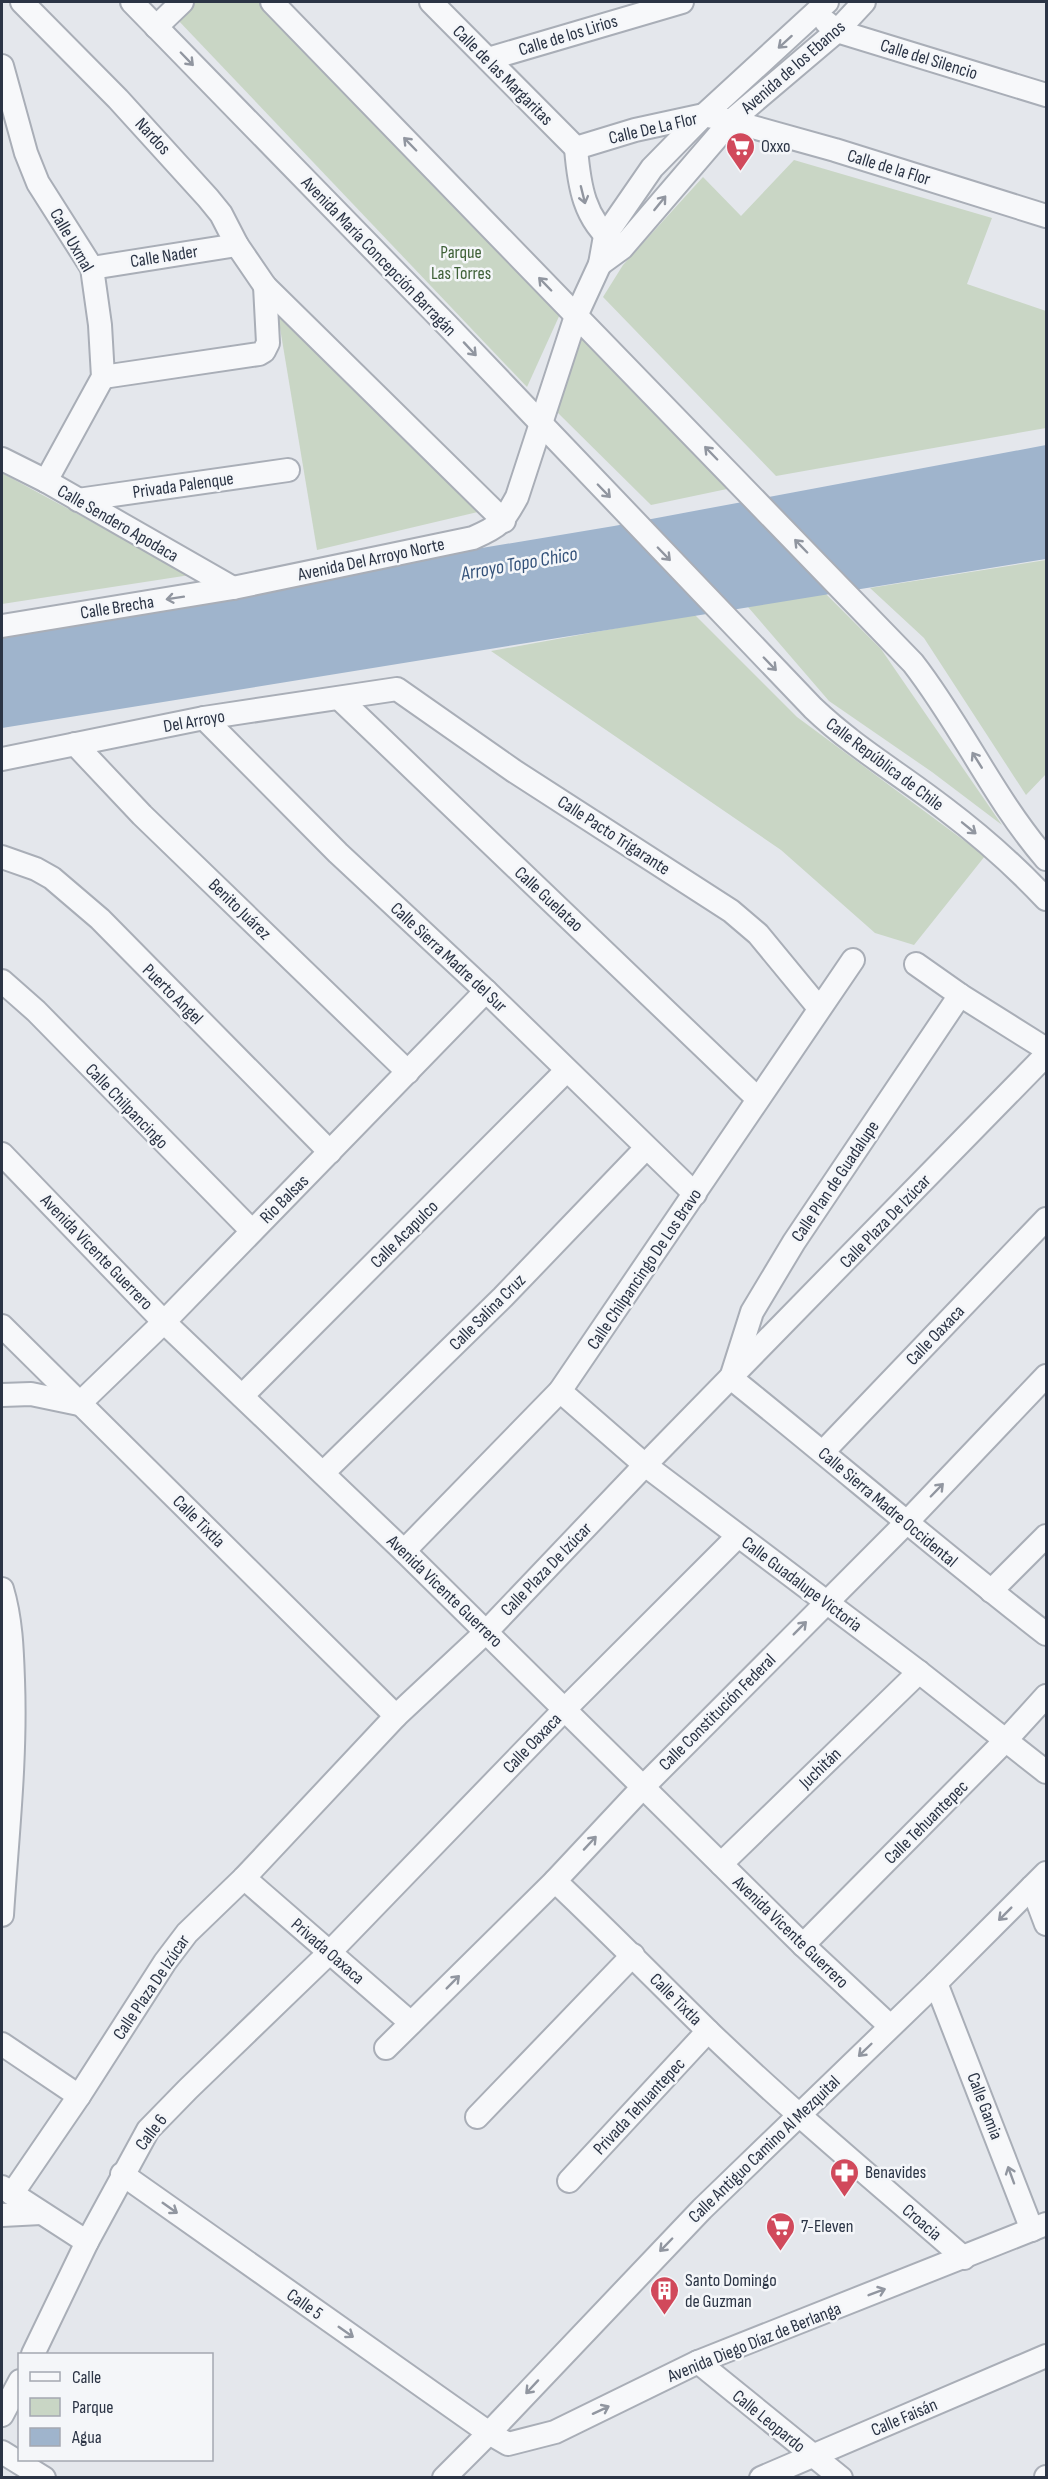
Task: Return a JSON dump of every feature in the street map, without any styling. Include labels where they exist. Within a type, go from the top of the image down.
[{"type":"street","name":"Nardos","points":[[22,2],[39,16],[171,156],[221,214],[237,245],[265,286],[504,521]]},
{"type":"street","name":"Avenida María Concepción Barragán","points":[[132,2],[447,325],[624,512]]},
{"type":"street","points":[[156,27],[182,2]]},
{"type":"street","points":[[272,2],[842,587],[913,663],[1005,805],[1047,859]]},
{"type":"street","name":"Calle de las Margaritas","points":[[431,2],[576,148]]},
{"type":"street","name":"Calle de los Lirios","points":[[488,59],[682,2]]},
{"type":"street","name":"Avenida de los Ebanos","points":[[614,242],[730,121],[837,31],[864,2]]},
{"type":"street","points":[[504,521],[517,497],[576,316],[600,264],[614,242],[652,168],[704,115],[821,8]]},
{"type":"street","name":"Calle del Silencio","points":[[821,8],[837,31],[1047,95]]},
{"type":"street","name":"Calle Uxmal","points":[[2,66],[26,153],[38,183],[92,268],[100,325],[103,378]]},
{"type":"street","name":"Calle De La Flor","points":[[576,148],[635,130],[704,115],[730,121]]},
{"type":"street","name":"Calle de la Flor","points":[[730,121],[835,150],[1047,216]]},
{"type":"street","points":[[576,148],[579,177],[586,208],[614,242]]},
{"type":"street","name":"Calle Nader","points":[[92,268],[237,245]]},
{"type":"street","points":[[46,481],[103,378],[259,354],[268,343],[265,286]]},
{"type":"street","name":"Calle Sendero Apodaca","points":[[2,459],[46,481],[233,588]]},
{"type":"street","name":"Privada Palenque","points":[[78,500],[288,470]]},
{"type":"street","name":"Calle República de Chile","points":[[624,512],[841,735],[943,807],[1006,858],[1047,899]]},
{"type":"street","name":"Avenida Del Arroyo Norte","points":[[233,588],[474,538],[504,521]]},
{"type":"street","name":"Calle Brecha","points":[[2,626],[233,588]]},
{"type":"street","name":"Del Arroyo","points":[[2,759],[204,718],[389,690]]},
{"type":"street","name":"Calle Pacto Trigarante","points":[[389,690],[401,690],[514,771],[731,911],[758,934],[819,1008]]},
{"type":"street","name":"Calle Guelatao","points":[[340,699],[758,1099]]},
{"type":"street","name":"Calle Sierra Madre del Sur","points":[[204,718],[338,853],[486,991],[695,1194]]},
{"type":"street","name":"Benito Juárez","points":[[75,744],[142,815],[408,1072]]},
{"type":"street","name":"Puerto Angel","points":[[2,858],[36,869],[52,878],[100,919],[330,1152]]},
{"type":"street","name":"Calle Chilpancingo De Los Bravo","points":[[404,1551],[560,1391],[853,960]]},
{"type":"street","points":[[916,964],[960,995],[1047,1049]]},
{"type":"street","name":"Calle Chilpancingo","points":[[2,981],[36,1011],[252,1231]]},
{"type":"street","name":"Rio Balsas","points":[[79,1404],[164,1322],[486,991]]},
{"type":"street","name":"Calle Plan de Guadalupe","points":[[731,1378],[752,1312],[794,1242],[960,995]]},
{"type":"street","name":"Calle Plaza De Izúcar","points":[[7,2190],[78,2096],[165,1962],[187,1933],[244,1878],[396,1716],[486,1632],[645,1465],[1047,1056]]},
{"type":"street","name":"Calle Acapulco","points":[[242,1396],[566,1071]]},
{"type":"street","name":"Calle Salina Cruz","points":[[323,1473],[503,1297],[646,1148]]},
{"type":"street","name":"Avenida Vicente Guerrero","points":[[2,1154],[164,1322],[404,1551],[803,1945],[890,2026]]},
{"type":"street","name":"Calle Oaxaca","points":[[823,1452],[1047,1219]]},
{"type":"street","name":"Calle Tixtla","points":[[2,1326],[396,1716]]},
{"type":"street","name":"Calle Constitución Federal","points":[[386,2048],[555,1881],[643,1787],[1047,1377]]},
{"type":"street","name":"Calle Sierra Madre Occidental","points":[[731,1378],[991,1591],[1047,1634]]},
{"type":"street","name":"Calle Guadalupe Victoria","points":[[560,1391],[645,1465],[1047,1772]]},
{"type":"street","points":[[2,1395],[31,1394],[79,1404]]},
{"type":"street","name":"Calle Oaxaca","points":[[330,1953],[565,1709],[738,1536]]},
{"type":"street","points":[[991,1591],[1047,1536]]},
{"type":"street","points":[[2,1589],[8,1609],[15,1729],[2,1915]]},
{"type":"street","name":"Juchitán","points":[[721,1864],[919,1672]]},
{"type":"street","name":"Calle Tehuantepec","points":[[803,1945],[1047,1696]]},
{"type":"street","name":"Privada Oaxaca","points":[[244,1878],[411,2023]]},
{"type":"street","points":[[1039,1880],[1047,1924]]},
{"type":"street","name":"Calle Antiguo Camino Al Mezquital","points":[[489,2433],[638,2273],[1039,1880]]},
{"type":"street","name":"Calle Tixtla","points":[[555,1881],[633,1954],[708,2031],[799,2114]]},
{"type":"street","name":"Calle 6","points":[[34,2353],[87,2242],[148,2130],[330,1953]]},
{"type":"street","points":[[477,2117],[633,1954]]},
{"type":"street","name":"Calle Gamia","points":[[936,1983],[1039,2227]]},
{"type":"street","name":"Privada Tehuantepec","points":[[570,2181],[708,2031]]},
{"type":"street","points":[[2,2044],[78,2096]]},
{"type":"street","name":"Croacia","points":[[799,2114],[964,2258]]},
{"type":"street","name":"Calle 5","points":[[122,2174],[489,2433]]},
{"type":"street","points":[[7,2190],[87,2242]]},
{"type":"street","points":[[2,2215],[41,2212]]},
{"type":"street","name":"Avenida Diego Díaz de Berlanga","points":[[489,2433],[508,2444],[555,2432],[698,2362],[1039,2227]]},
{"type":"street","name":"Calle Faisán","points":[[761,2478],[1047,2356]]},
{"type":"street","name":"Calle Leopardo","points":[[698,2362],[841,2478]]},
{"type":"street","points":[[2,2415],[18,2385]]},
{"type":"street","points":[[456,2474],[489,2433]]},
{"type":"street","points":[[2,2451],[44,2478]]},
{"type":"green space","name":"Parque Las Torres","points":[[193,2],[265,2],[561,312],[527,387],[176,18]]},
{"type":"green space","points":[[794,160],[992,218],[967,284],[1046,311],[1046,428],[776,476],[603,297],[623,265],[703,177],[741,216]]},
{"type":"green space","points":[[277,310],[482,511],[317,550]]},
{"type":"green space","points":[[581,331],[727,489],[651,505],[555,410]]},
{"type":"green space","points":[[2,473],[190,575],[2,604]]},
{"type":"green space","points":[[1046,560],[1046,774],[1026,795],[924,638],[870,588]]},
{"type":"green space","points":[[820,588],[881,649],[1002,825],[932,772],[829,701],[748,607]]},
{"type":"green space","points":[[694,614],[797,717],[985,856],[914,945],[875,933],[781,850],[491,651]]},
{"type":"water","name":"Arroyo Topo Chico","points":[[1046,445],[1046,559],[2,728],[2,628],[614,526]]},
{"type":"place","name":"Oxxo","points":[[740,172]]},
{"type":"place","name":"Benavides","points":[[844,2198]]},
{"type":"place","name":"7-Eleven","points":[[780,2252]]},
{"type":"place","name":"Santo Domingo de Guzman","points":[[664,2316]]}]
